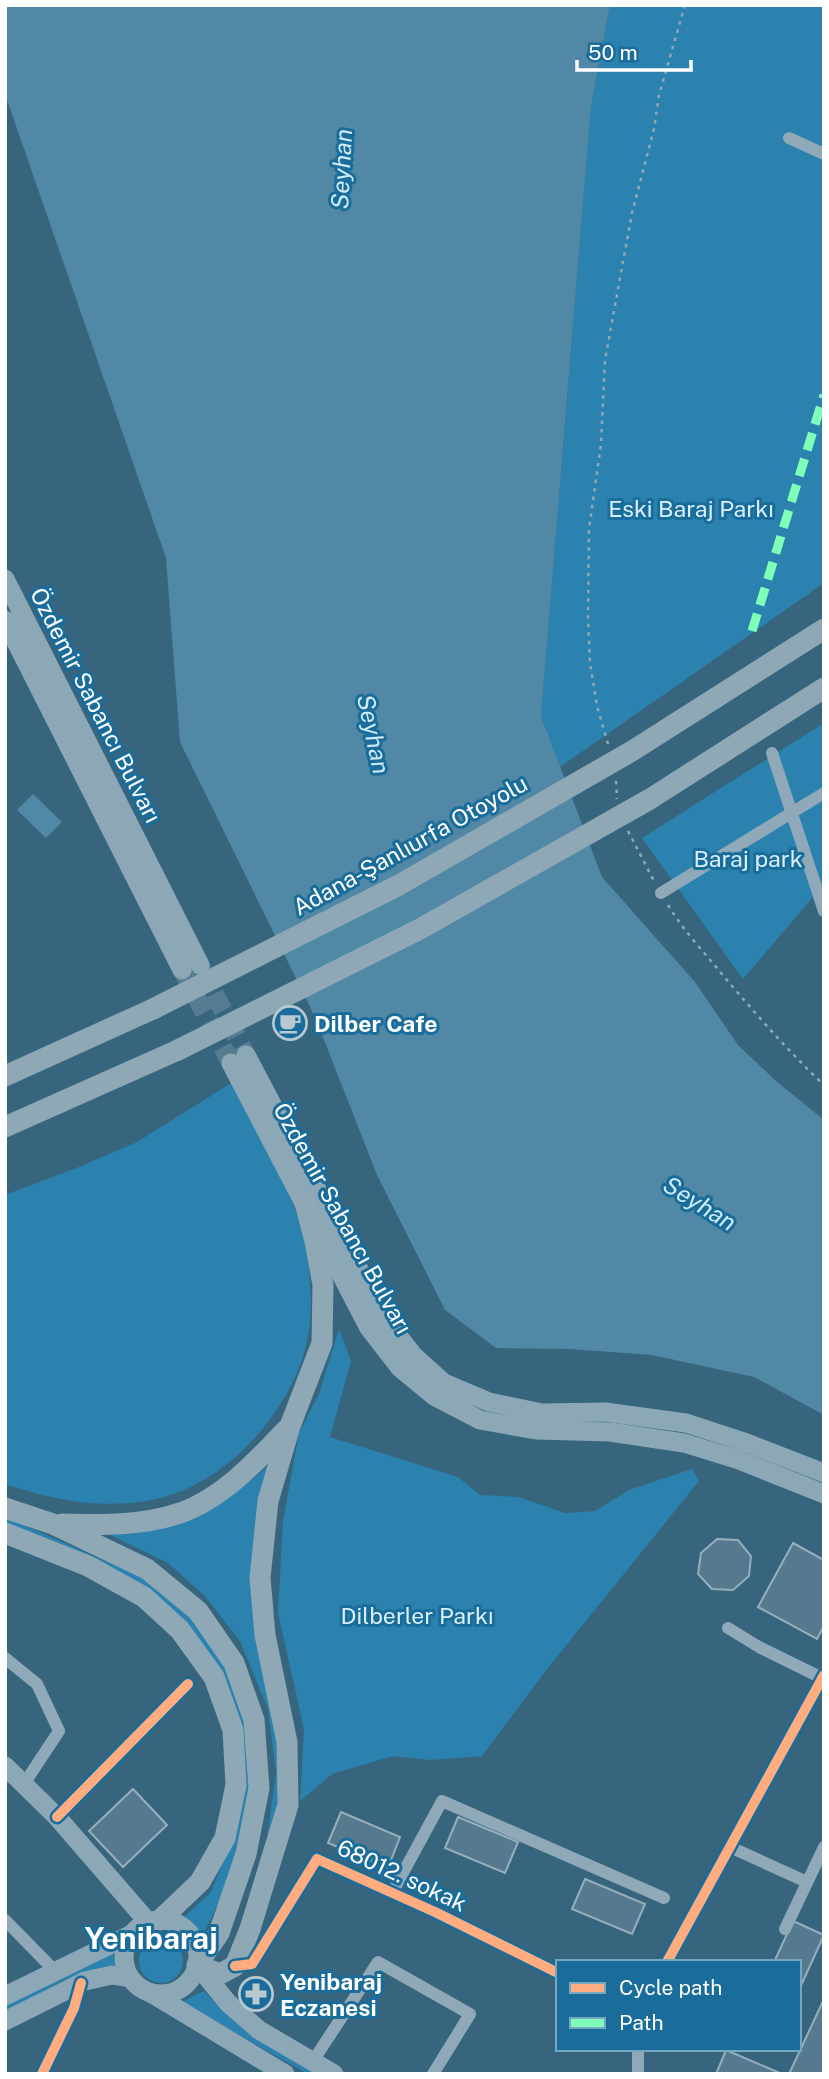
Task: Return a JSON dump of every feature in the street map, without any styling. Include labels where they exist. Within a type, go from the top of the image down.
[{"type":"highway","name":"Adana-Şanlıurfa Otoyolu","points":[[5,1075],[153,1009],[399,885],[632,751],[824,629]]},
{"type":"highway","points":[[5,1127],[178,1050],[420,929],[650,799],[824,688]]},
{"type":"highway","points":[[5,1137],[88,1090]]},
{"type":"highway","points":[[5,1507],[53,1524],[147,1569],[198,1611],[234,1663],[254,1720],[259,1788],[246,1854],[219,1933],[197,1965],[220,1973],[235,1966],[250,1929],[288,1805],[287,1742],[265,1635],[260,1578],[268,1500],[289,1426],[322,1343],[323,1285],[315,1241],[304,1203]]},
{"type":"highway","points":[[53,1524],[139,1522],[181,1513],[209,1499],[250,1468],[289,1426]]},
{"type":"highway","points":[[5,1533],[88,1566],[144,1597],[180,1630],[214,1676],[233,1730],[236,1785],[225,1838],[200,1882],[154,1921]]},
{"type":"main road","name":"Özdemir Sabancı Bulvarı","points":[[5,579],[191,968],[5,620]]},
{"type":"main road","name":"Özdemir Sabancı Bulvarı","points":[[824,1473],[686,1423],[605,1412],[542,1413],[489,1402],[444,1383],[414,1356],[385,1319],[239,1059],[304,1203],[369,1328],[400,1368],[434,1396],[480,1420],[536,1430],[610,1432],[684,1443],[739,1460],[824,1493]]},
{"type":"main road","points":[[5,1766],[57,1817],[154,1921]]},
{"type":"main road","points":[[5,1996],[154,1921],[167,1920],[178,1924],[188,1931],[195,1941],[198,1953],[193,1976],[174,1992],[162,1994],[147,1991]]},
{"type":"main road","points":[[132,1934],[124,1954],[125,1967],[130,1978],[139,1987],[285,2074]]},
{"type":"main road","points":[[197,1965],[228,2003],[259,2030],[334,2074]]},
{"type":"main road","points":[[5,2021],[81,1983],[112,1975],[130,1978]]},
{"type":"street","points":[[789,138],[824,154]]},
{"type":"street","points":[[772,752],[824,911]]},
{"type":"street","points":[[661,893],[824,793]]},
{"type":"street","points":[[668,1960],[823,1676],[759,1647],[728,1628]]},
{"type":"street","points":[[5,1658],[37,1684],[59,1731],[24,1784]]},
{"type":"street","points":[[57,1817],[188,1684]]},
{"type":"street","points":[[392,1893],[442,1801],[664,1898]]},
{"type":"street","points":[[730,1847],[807,1882]]},
{"type":"street","points":[[785,1929],[824,1847]]},
{"type":"street","name":"68012. sokak","points":[[235,1966],[252,1964],[317,1858],[556,1972]]},
{"type":"street","points":[[5,1920],[55,1971]]},
{"type":"street","points":[[313,2061],[378,1962],[470,2014],[433,2074]]},
{"type":"street","points":[[42,2074],[74,2008],[81,1983]]},
{"type":"street","points":[[638,2051],[638,2074]]},
{"type":"path","points":[[610,750],[597,706],[590,663],[588,618],[589,529],[601,444],[605,360],[632,213],[654,129],[659,95],[685,5]]},
{"type":"path","points":[[616,771],[617,801]]},
{"type":"path","points":[[626,826],[661,893],[681,924],[792,1054],[824,1085]]},
{"type":"green space","name":"Eski Baraj Parkı","points":[[610,5],[824,5],[824,583],[560,767],[541,716],[591,106]]},
{"type":"green space","name":"Baraj park","points":[[824,723],[824,884],[743,979],[642,838]]},
{"type":"green space","points":[[233,1082],[292,1201],[304,1236],[310,1286],[310,1325],[301,1363],[289,1390],[254,1439],[232,1460],[183,1491],[156,1499],[98,1504],[61,1499],[5,1484],[5,1195],[137,1142]]},
{"type":"green space","name":"Dilberler Parkı","points":[[339,1329],[351,1361],[330,1437],[458,1477],[480,1495],[518,1497],[565,1513],[595,1511],[629,1490],[692,1469],[699,1481],[547,1669],[482,1756],[430,1760],[393,1756],[332,1774],[300,1801],[304,1730],[278,1613],[283,1521],[299,1433],[319,1394]]},
{"type":"green space","points":[[276,1459],[260,1517],[283,1780],[273,1837],[267,1838],[276,1773],[268,1709],[240,1641],[204,1595],[168,1563],[106,1533],[221,1502]]},
{"type":"green space","points":[[5,1518],[120,1567],[160,1589],[193,1620],[213,1645],[228,1672],[246,1731],[250,1762],[249,1795],[243,1836],[202,1937],[181,1920],[211,1892],[236,1829],[243,1767],[191,1630],[5,1525]]},
{"type":"green space","points":[[161,1939],[170,1940],[177,1945],[182,1952],[182,1970],[177,1977],[170,1982],[161,1983],[152,1982],[145,1977],[140,1970],[139,1961],[140,1952],[145,1945],[152,1940]]},
{"type":"green space","points":[[113,1951],[115,1967],[101,1968],[73,1977],[5,2012],[5,2006]]},
{"type":"green space","points":[[204,1991],[223,2011],[315,2074],[308,2074],[181,2002]]},
{"type":"water","name":"Seyhan","points":[[5,5],[610,5],[591,106],[541,716],[602,877],[695,982],[738,1045],[776,1081],[824,1120],[824,1415],[754,1377],[652,1355],[570,1349],[496,1348],[445,1310],[377,1175],[315,1017],[180,742],[166,558],[5,94]]},
{"type":"water","points":[[33,794],[62,822],[46,838],[17,810]]},
{"type":"building","points":[[717,1539],[738,1540],[751,1556],[749,1576],[733,1590],[712,1589],[698,1574],[701,1553]]},
{"type":"building","points":[[793,1543],[824,1560],[824,1626],[817,1639],[758,1607]]},
{"type":"building","points":[[133,1789],[167,1825],[123,1867],[89,1831]]},
{"type":"building","points":[[341,1812],[400,1837],[388,1868],[328,1843]]},
{"type":"building","points":[[458,1817],[518,1842],[505,1873],[445,1848]]},
{"type":"building","points":[[585,1879],[645,1904],[632,1934],[572,1909]]},
{"type":"building","points":[[793,1921],[824,1935],[801,1986],[801,1960],[775,1960]]},
{"type":"building","points":[[824,1999],[824,2074],[789,2074]]},
{"type":"building","points":[[726,2051],[728,2051],[782,2074],[716,2074]]},
{"type":"tunnel","points":[[201,968],[246,1055]]},
{"type":"tunnel","points":[[182,970],[231,1063]]},
{"type":"marked path","points":[[752,631],[824,395]]},
{"type":"cycle path","points":[[668,1960],[824,1675]]},
{"type":"cycle path","points":[[57,1817],[188,1684]]},
{"type":"cycle path","points":[[235,1966],[252,1964],[317,1859],[435,1912],[556,1972]]},
{"type":"cycle path","points":[[42,2074],[74,2008],[81,1983]]},
{"type":"place","name":"Dilber Cafe","points":[[290,1023]]},
{"type":"place","name":"Yenibaraj Eczanesi","points":[[256,1994]]},
{"type":"district","name":"Yenibaraj","points":[[151,1938]]}]
